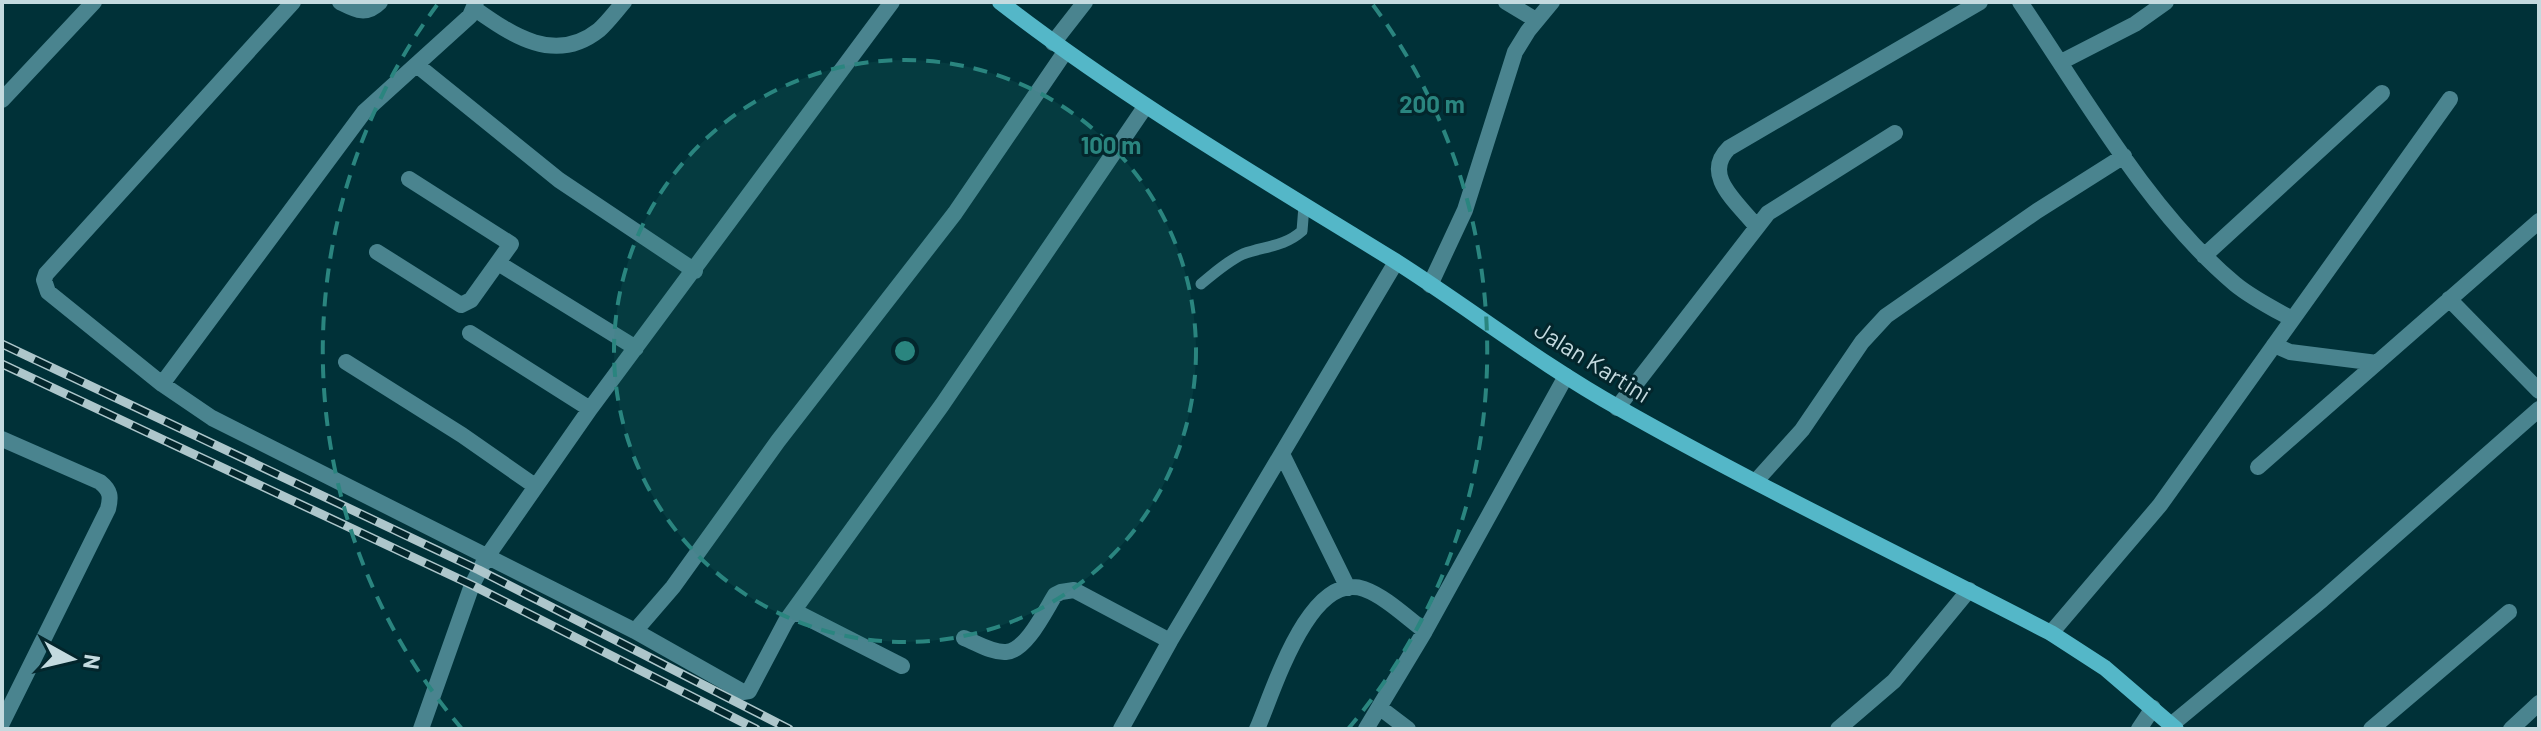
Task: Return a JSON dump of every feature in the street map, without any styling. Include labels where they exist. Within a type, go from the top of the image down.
[{"type":"street","points":[[2,100],[94,2]]},
{"type":"street","points":[[293,2],[46,274],[44,280],[48,292],[162,384],[212,418],[635,631],[743,692],[749,691],[755,683],[776,637],[942,405],[1145,107]]},
{"type":"street","points":[[340,2],[361,12],[370,11],[380,2]]},
{"type":"street","points":[[162,384],[364,112],[418,66],[475,5],[529,42],[547,46],[565,45],[598,30],[624,2]]},
{"type":"street","points":[[421,729],[472,585],[486,558],[590,409],[892,2]]},
{"type":"street","name":"Jalan Kartini","points":[[1000,2],[1059,48],[1145,107],[1396,262],[1617,408],[2051,633],[2105,668],[2174,727]]},
{"type":"street","points":[[635,631],[673,587],[778,441],[955,213],[1085,2]]},
{"type":"street","points":[[1506,2],[1536,20]]},
{"type":"street","points":[[1430,285],[1465,210],[1515,52],[1552,2]]},
{"type":"street","points":[[1756,226],[1719,179],[1717,167],[1721,156],[1729,148],[1980,2]]},
{"type":"street","points":[[2020,2],[2124,156],[2168,215],[2204,256],[2248,293],[2292,319]]},
{"type":"street","points":[[2061,62],[2135,24],[2166,2]]},
{"type":"street","points":[[418,66],[559,180],[695,271]]},
{"type":"street","points":[[2204,256],[2382,93]]},
{"type":"street","points":[[2051,633],[2160,505],[2450,99]]},
{"type":"street","points":[[1617,408],[1756,226],[1784,202],[1895,133]]},
{"type":"street","points":[[1756,481],[1802,430],[1862,342],[1886,316],[2025,219],[2124,156]]},
{"type":"street","points":[[377,252],[461,305],[471,300],[511,244],[409,179]]},
{"type":"street","points":[[2258,467],[2539,221]]},
{"type":"street","points":[[1121,729],[1170,641],[1396,262]]},
{"type":"street","points":[[498,263],[636,348]]},
{"type":"street","points":[[2449,299],[2539,391]]},
{"type":"street","points":[[470,333],[590,409]]},
{"type":"street","points":[[2274,345],[2290,352],[2377,363]]},
{"type":"street","points":[[346,362],[462,435],[535,486]]},
{"type":"street","points":[[1366,729],[1425,631],[1566,376]]},
{"type":"street","points":[[2174,727],[2539,409]]},
{"type":"street","points":[[2,439],[100,482],[108,488],[111,498],[2,723]]},
{"type":"street","points":[[1282,454],[1348,588]]},
{"type":"street","points":[[1257,729],[1293,646],[1313,611],[1329,593],[1348,588],[1364,589],[1425,631]]},
{"type":"street","points":[[964,638],[993,650],[1015,650],[1024,643],[1055,595],[1074,590],[1170,641]]},
{"type":"street","points":[[1838,729],[1894,681],[1969,590]]},
{"type":"street","points":[[794,611],[902,666]]},
{"type":"street","points":[[2371,729],[2509,612]]},
{"type":"street","points":[[2511,729],[2539,703]]},
{"type":"street","points":[[1379,707],[1408,729]]},
{"type":"street","points":[[2139,729],[2153,708]]},
{"type":"lane","points":[[1201,284],[1241,255],[1292,241],[1302,231],[1304,206]]},
{"type":"railway","points":[[2,344],[479,570],[789,729]]},
{"type":"railway","points":[[2,364],[472,585],[756,729]]}]
